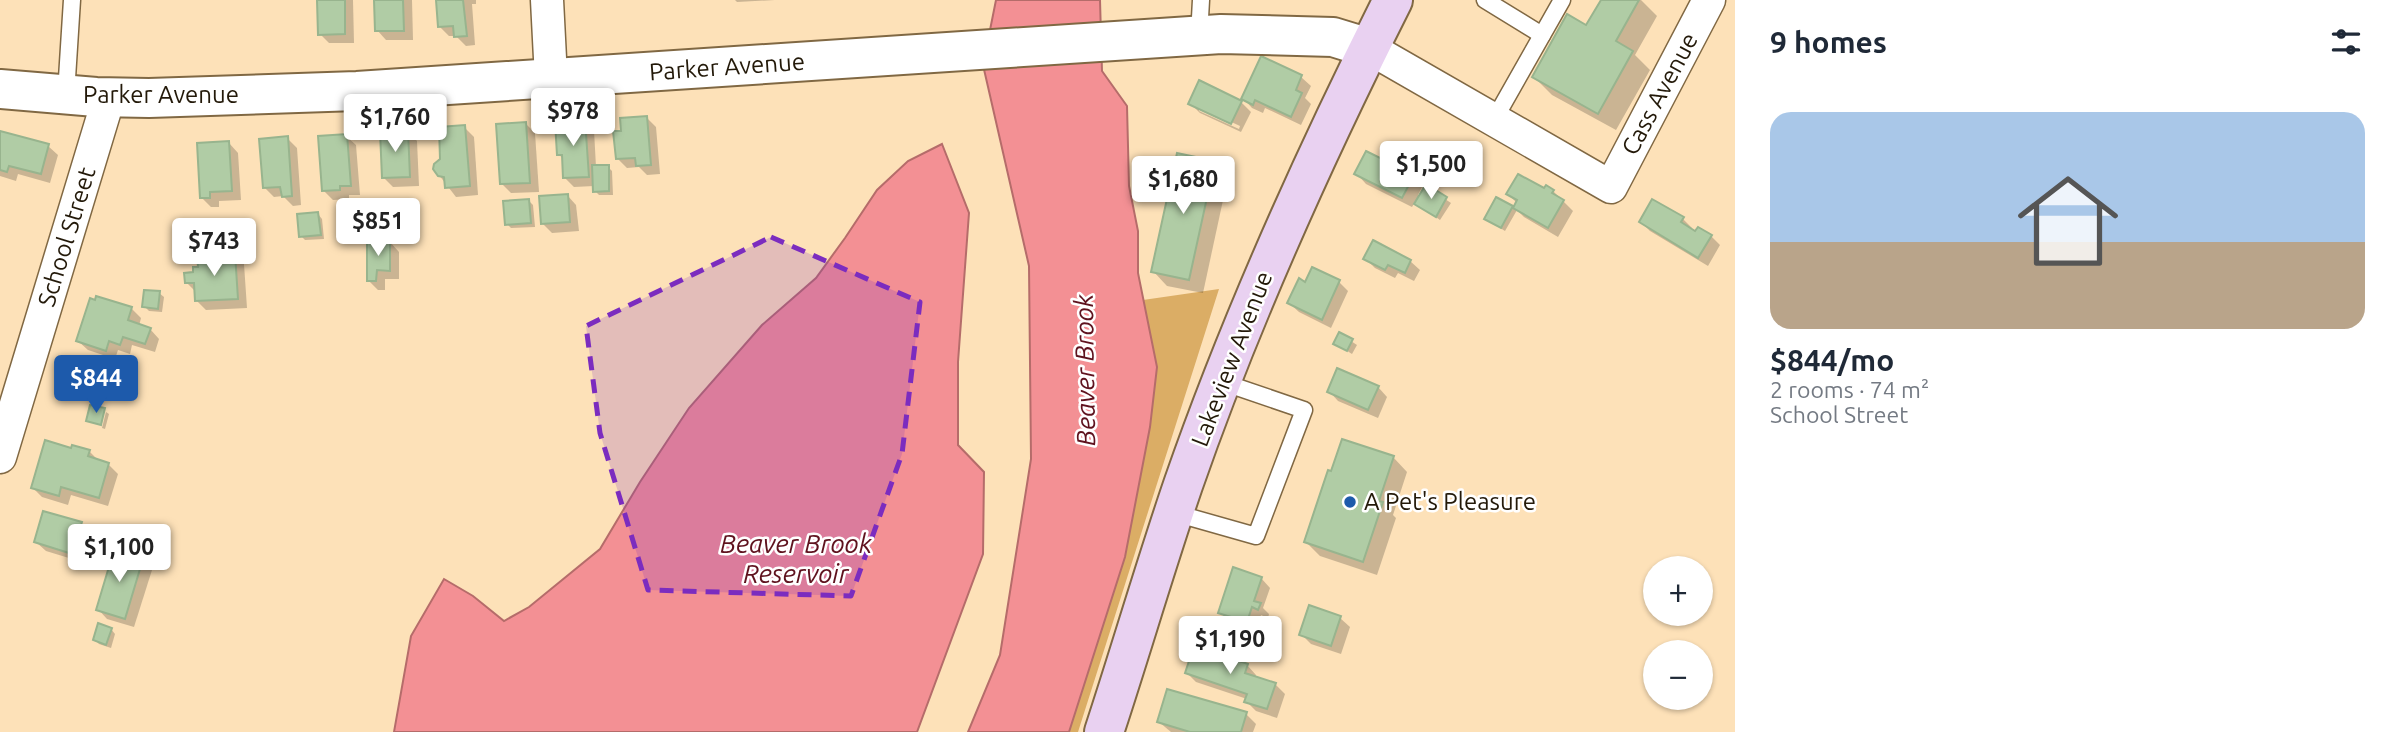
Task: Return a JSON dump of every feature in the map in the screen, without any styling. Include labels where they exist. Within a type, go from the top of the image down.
[{"type":"main road","name":"Lakeview Avenue","points":[[1104,732],[1175,513],[1222,382],[1285,225],[1393,0]]},
{"type":"street","points":[[547,0],[551,78]]},
{"type":"street","name":"Cass Avenue","points":[[1494,120],[1611,187],[1709,0]]},
{"type":"street","name":"Parker Avenue","points":[[0,89],[109,97],[231,96],[551,78],[1113,41],[1200,18],[1333,37],[1369,48]]},
{"type":"street","points":[[1369,48],[1494,120]]},
{"type":"street","name":"School Street","points":[[0,457],[109,97]]},
{"type":"lane","points":[[66,94],[72,0]]},
{"type":"lane","points":[[1485,0],[1542,35]]},
{"type":"lane","points":[[1494,120],[1562,0]]},
{"type":"lane","points":[[1175,513],[1256,536],[1304,410],[1222,382]]},
{"type":"highlighted area","points":[[771,237],[920,302],[902,454],[851,596],[648,590],[600,433],[586,326]]},
{"type":"shaded area","points":[[1219,289],[1078,732],[1069,732],[1125,557],[1150,427],[1157,367],[1143,300]]},
{"type":"water","name":"Beaver Brook","points":[[996,0],[1100,0],[1102,71],[1127,106],[1129,186],[1138,231],[1138,273],[1157,367],[1150,427],[1125,557],[1069,732],[968,732],[1000,655],[1031,459],[1029,266],[983,65]]},
{"type":"water","name":"Beaver Brook Reservoir","points":[[942,144],[969,213],[958,362],[958,445],[984,472],[983,554],[917,732],[394,732],[411,636],[444,579],[473,596],[504,621],[529,607],[600,549],[689,408],[762,325],[816,278],[877,190],[908,161]]},
{"type":"building","points":[[317,0],[345,0],[345,34],[318,35]]},
{"type":"building","points":[[374,0],[403,0],[404,31],[375,31]]},
{"type":"building","points":[[436,0],[463,0],[467,36],[454,37],[453,26],[438,27]]},
{"type":"building","points":[[1601,0],[1639,0],[1616,41],[1633,51],[1598,114],[1532,77],[1567,14],[1586,25]]},
{"type":"building","points":[[1261,56],[1302,75],[1296,90],[1302,93],[1291,117],[1255,100],[1253,105],[1241,99]]},
{"type":"building","points":[[1199,80],[1242,101],[1231,124],[1188,104]]},
{"type":"building","points":[[647,116],[651,165],[636,166],[635,158],[616,159],[613,131],[621,131],[620,118]]},
{"type":"building","points":[[585,119],[589,177],[563,178],[562,155],[557,155],[555,121]]},
{"type":"building","points":[[526,122],[530,183],[500,184],[496,124]]},
{"type":"building","points":[[465,125],[470,186],[445,188],[444,177],[438,176],[433,169],[440,159],[439,127]]},
{"type":"building","points":[[408,130],[410,177],[382,178],[380,131]]},
{"type":"building","points":[[0,131],[49,144],[41,174],[9,166],[7,172],[0,170]]},
{"type":"building","points":[[347,134],[351,186],[322,191],[318,136]]},
{"type":"building","points":[[288,136],[292,196],[282,197],[280,187],[263,188],[259,139]]},
{"type":"building","points":[[229,141],[232,191],[210,192],[210,198],[200,198],[197,143]]},
{"type":"building","points":[[1366,151],[1384,160],[1387,153],[1418,168],[1402,198],[1354,174]]},
{"type":"building","points":[[1177,153],[1215,161],[1189,280],[1151,272]]},
{"type":"building","points":[[592,165],[609,165],[609,191],[593,192]]},
{"type":"building","points":[[1518,174],[1544,188],[1546,185],[1554,190],[1552,193],[1564,200],[1548,228],[1513,208],[1517,200],[1506,194]]},
{"type":"building","points":[[1426,184],[1447,197],[1436,217],[1414,204]]},
{"type":"building","points":[[568,194],[570,222],[541,224],[539,196]]},
{"type":"building","points":[[1496,197],[1513,206],[1501,228],[1484,219]]},
{"type":"building","points":[[529,199],[531,223],[505,225],[503,201]]},
{"type":"building","points":[[1652,199],[1684,217],[1681,222],[1695,231],[1698,227],[1712,235],[1698,258],[1639,222]]},
{"type":"building","points":[[318,212],[321,235],[299,237],[297,214]]},
{"type":"building","points":[[343,212],[358,215],[355,234],[340,231]]},
{"type":"building","points":[[1373,240],[1411,260],[1405,273],[1388,265],[1385,270],[1363,259]]},
{"type":"building","points":[[367,241],[390,241],[390,271],[377,270],[376,281],[367,281]]},
{"type":"building","points":[[235,253],[238,299],[195,301],[194,283],[185,283],[184,273],[193,272],[193,267],[198,267],[197,255]]},
{"type":"building","points":[[1312,267],[1340,280],[1322,320],[1287,303],[1299,278],[1305,282]]},
{"type":"building","points":[[144,290],[160,291],[158,309],[142,307]]},
{"type":"building","points":[[96,296],[132,307],[128,320],[151,328],[145,344],[123,337],[120,345],[109,341],[106,351],[76,341],[90,298],[95,300]]},
{"type":"building","points":[[1339,332],[1353,339],[1347,351],[1333,344]]},
{"type":"building","points":[[1337,368],[1379,386],[1368,410],[1327,392]]},
{"type":"building","points":[[90,405],[105,408],[101,425],[86,421]]},
{"type":"building","points":[[1342,439],[1394,456],[1379,501],[1383,502],[1363,562],[1304,542],[1328,470],[1331,471]]},
{"type":"building","points":[[45,440],[71,448],[72,445],[90,450],[88,456],[109,463],[99,498],[61,487],[59,496],[31,488]]},
{"type":"building","points":[[43,511],[82,522],[72,554],[34,542]]},
{"type":"building","points":[[114,550],[143,559],[125,619],[96,610]]},
{"type":"building","points":[[1233,567],[1262,577],[1254,601],[1261,603],[1258,610],[1252,607],[1247,622],[1218,613]]},
{"type":"building","points":[[1309,605],[1341,616],[1331,646],[1299,635]]},
{"type":"building","points":[[98,623],[112,628],[106,645],[93,640]]},
{"type":"building","points":[[1194,646],[1248,664],[1245,673],[1276,683],[1267,709],[1244,702],[1247,694],[1185,673]]},
{"type":"building","points":[[1167,689],[1247,712],[1241,732],[1190,732],[1157,722]]},
{"type":"place","name":"A Pet's Pleasure","points":[[1350,502]]}]
